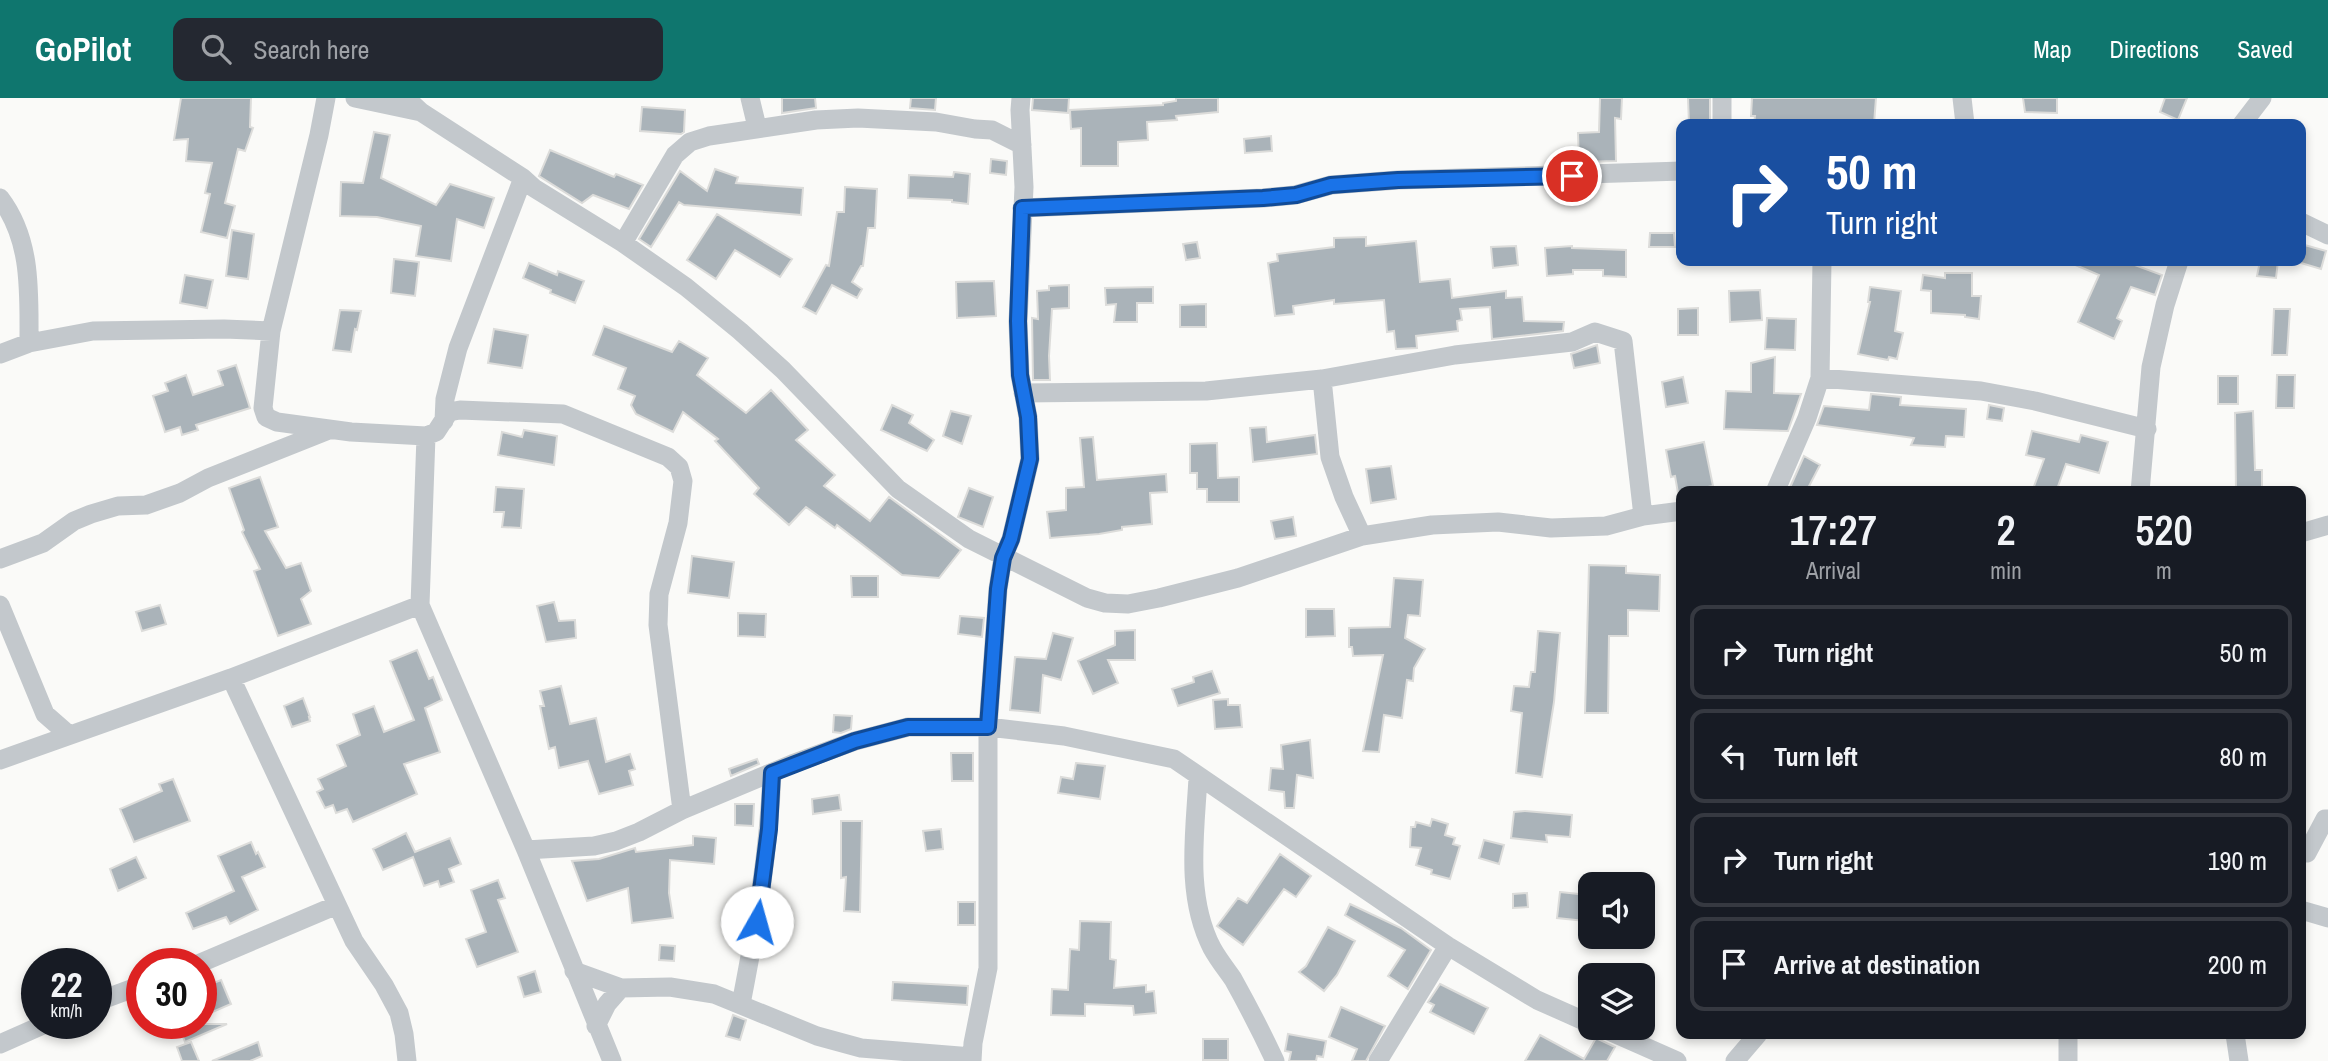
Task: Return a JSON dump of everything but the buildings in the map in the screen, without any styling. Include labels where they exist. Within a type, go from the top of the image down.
[{"type":"street","points":[[326,98],[271,331],[263,408],[266,417],[277,422],[330,429],[426,436],[436,432],[449,412],[460,410],[563,414],[668,457],[679,467],[682,481],[678,523],[659,594],[658,625],[682,810]]},
{"type":"street","points":[[355,98],[421,112]]},
{"type":"street","points":[[406,98],[421,112],[523,178],[534,188],[624,243],[686,287],[783,370],[898,489],[969,539],[1087,598],[1105,603],[1128,604],[1238,578],[1362,536],[1432,525],[1498,522],[1551,528],[1606,526],[1643,516],[1676,512]]},
{"type":"street","points":[[750,98],[757,127]]},
{"type":"street","points":[[1722,98],[1722,119]]},
{"type":"street","points":[[1962,98],[1964,119]]},
{"type":"street","points":[[2246,119],[2262,98]]},
{"type":"street","points":[[992,130],[1020,104]]},
{"type":"street","points":[[574,971],[621,988],[670,987],[714,994],[817,1036],[861,1048],[972,1059],[988,968],[988,727],[998,589],[1003,558],[1011,539],[1030,459],[1028,417],[1020,375],[1018,321],[1024,187],[1020,104]]},
{"type":"street","points":[[624,243],[675,155],[690,142],[709,136],[757,127],[858,118],[936,122],[975,130],[992,130],[1022,145]]},
{"type":"street","points":[[1022,208],[1263,198],[1296,195],[1331,185],[1398,180],[1676,171]]},
{"type":"street","points":[[443,421],[445,399],[458,348],[523,178]]},
{"type":"street","points":[[0,198],[19,228],[24,245],[27,262],[29,343]]},
{"type":"street","points":[[2306,224],[2328,235]]},
{"type":"street","points":[[1778,486],[1807,418],[1820,378],[1822,266]]},
{"type":"street","points":[[2141,486],[2151,367],[2165,304],[2177,266]]},
{"type":"street","points":[[0,354],[29,343],[93,331],[271,331]]},
{"type":"street","points":[[1023,393],[1206,391],[1322,379],[1455,355],[1572,342],[1595,332],[1623,341],[1643,516]]},
{"type":"street","points":[[1820,378],[1981,391],[2035,401],[2147,429]]},
{"type":"street","points":[[1322,379],[1330,457],[1362,536]]},
{"type":"street","points":[[0,559],[43,543],[74,521],[91,514],[118,506],[146,505],[180,493],[208,478],[330,429]]},
{"type":"street","points":[[426,436],[420,605],[526,850],[612,1061]]},
{"type":"street","points":[[2306,532],[2328,525]]},
{"type":"street","points":[[0,605],[44,713],[69,735]]},
{"type":"street","points":[[0,760],[231,678],[420,605]]},
{"type":"street","points":[[231,678],[354,941],[384,985],[399,1013],[407,1061]]},
{"type":"street","points":[[37,747],[44,713]]},
{"type":"street","points":[[526,850],[594,846],[616,841],[772,773],[855,741],[908,727],[988,727],[1064,736],[1174,759],[1198,778],[1341,871],[1448,946],[1537,999],[1578,1018]]},
{"type":"street","points":[[741,1004],[757,922],[769,829],[772,773]]},
{"type":"street","points":[[1198,778],[1194,851],[1195,891],[1201,921],[1212,948],[1256,1019],[1275,1061]]},
{"type":"street","points":[[2306,853],[2325,818],[2328,818]]},
{"type":"street","points":[[217,956],[337,905]]},
{"type":"street","points":[[2306,912],[2328,918]]},
{"type":"street","points":[[1378,1061],[1448,946]]},
{"type":"street","points":[[596,1026],[607,1004],[621,988]]},
{"type":"street","points":[[0,1044],[21,1035]]},
{"type":"street","points":[[1735,1061],[1754,1039]]},
{"type":"street","points":[[2068,1039],[2068,1061]]},
{"type":"street","points":[[2236,1039],[2239,1061]]},
{"type":"street","points":[[1629,1040],[1677,1061]]},
{"type":"route","points":[[757,922],[769,829],[772,773],[855,741],[908,727],[988,727],[998,589],[1003,558],[1011,539],[1030,459],[1028,417],[1020,375],[1018,321],[1022,208],[1263,198],[1296,195],[1331,185],[1398,180],[1572,176]]}]
